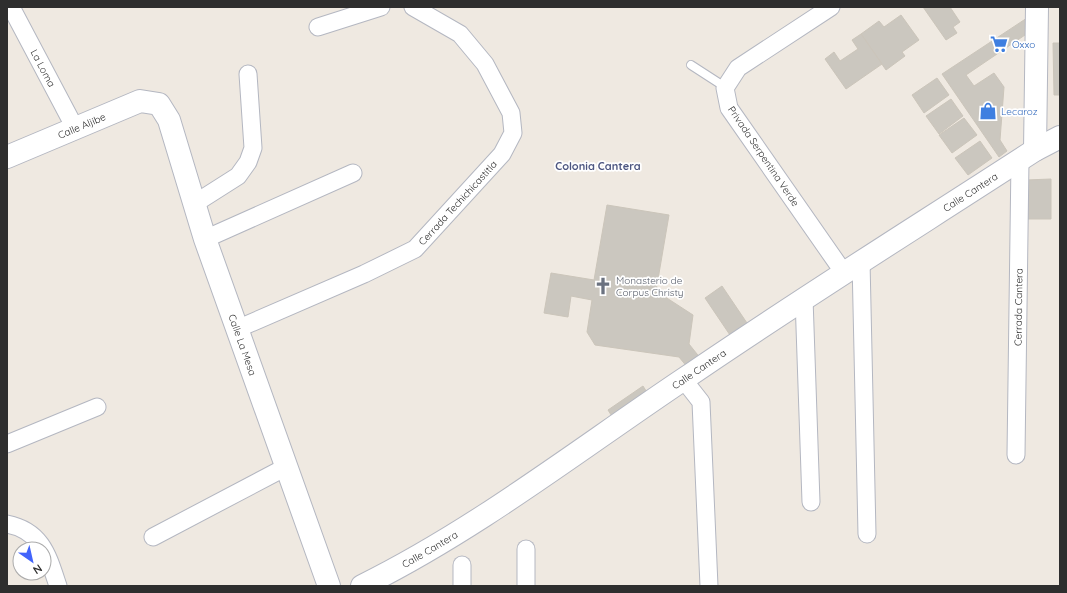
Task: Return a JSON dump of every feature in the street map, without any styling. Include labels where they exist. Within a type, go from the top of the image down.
[{"type":"street","name":"La Loma","points":[[11,7],[75,128]]},
{"type":"street","points":[[318,27],[381,7]]},
{"type":"street","name":"Cerrada Techichicastitla","points":[[237,329],[364,274],[415,249],[502,154],[513,133],[510,113],[486,64],[460,34],[413,7]]},
{"type":"street","points":[[726,88],[738,68],[831,7]]},
{"type":"street","points":[[1028,155],[1037,7]]},
{"type":"street","points":[[194,204],[238,176],[248,162],[253,148],[248,74]]},
{"type":"street","name":"Privada Serpentina Verde","points":[[726,88],[729,108],[852,267]]},
{"type":"street","name":"Calle Aljibe","points":[[7,157],[140,101],[158,104]]},
{"type":"street","name":"Calle La Mesa","points":[[158,104],[169,120],[205,239],[329,586]]},
{"type":"street","name":"Calle Cantera","points":[[362,586],[409,563],[478,520],[804,298],[1028,155],[1060,137]]},
{"type":"street","name":"Cerrada Cantera","points":[[1016,455],[1028,155]]},
{"type":"street","points":[[205,239],[353,173]]},
{"type":"street","points":[[852,267],[867,534]]},
{"type":"street","points":[[804,298],[811,502]]},
{"type":"street","points":[[683,379],[701,402],[709,586]]},
{"type":"street","points":[[7,444],[97,407]]},
{"type":"street","points":[[153,537],[286,467]]},
{"type":"street","points":[[7,524],[17,526],[33,535],[46,550],[58,586]]},
{"type":"street","points":[[526,549],[526,586]]},
{"type":"street","points":[[462,565],[462,586]]},
{"type":"lane","points":[[691,65],[726,88]]},
{"type":"building","points":[[923,7],[950,7],[960,22],[953,27],[957,33],[946,40]]},
{"type":"building","points":[[901,15],[919,40],[902,52],[905,56],[886,70],[861,34],[879,21],[884,27]]},
{"type":"building","points":[[1027,18],[1025,35],[966,75],[974,86],[994,73],[1004,87],[1000,140],[1007,151],[999,157],[942,74]]},
{"type":"building","points":[[861,34],[882,64],[846,89],[825,59],[834,52],[840,61],[858,49],[852,40]]},
{"type":"building","points":[[1053,43],[1060,43],[1060,95],[1054,95]]},
{"type":"building","points":[[937,78],[949,95],[924,113],[912,95]]},
{"type":"building","points":[[951,99],[963,116],[939,134],[926,116]]},
{"type":"building","points":[[964,118],[977,135],[952,153],[939,135]]},
{"type":"building","points":[[980,141],[992,158],[968,175],[955,158]]},
{"type":"building","points":[[1051,179],[1051,219],[1026,219],[1026,180]]},
{"type":"building","name":"Monasterio de Corpus Christy","points":[[607,205],[669,215],[656,291],[693,315],[689,344],[701,359],[688,368],[679,357],[595,345],[587,332],[592,300],[571,296],[568,317],[544,313],[551,273],[594,280]]},
{"type":"building","points":[[722,286],[749,326],[732,338],[705,298]]},
{"type":"building","points":[[643,386],[648,394],[613,418],[608,410]]},
{"type":"place","name":"Oxxo","points":[[999,44]]},
{"type":"place","name":"Lecaroz","points":[[988,111]]},
{"type":"place","name":"Monasterio de Corpus Christy","points":[[603,286]]},
{"type":"district","name":"Colonia Cantera","points":[[598,166]]}]
